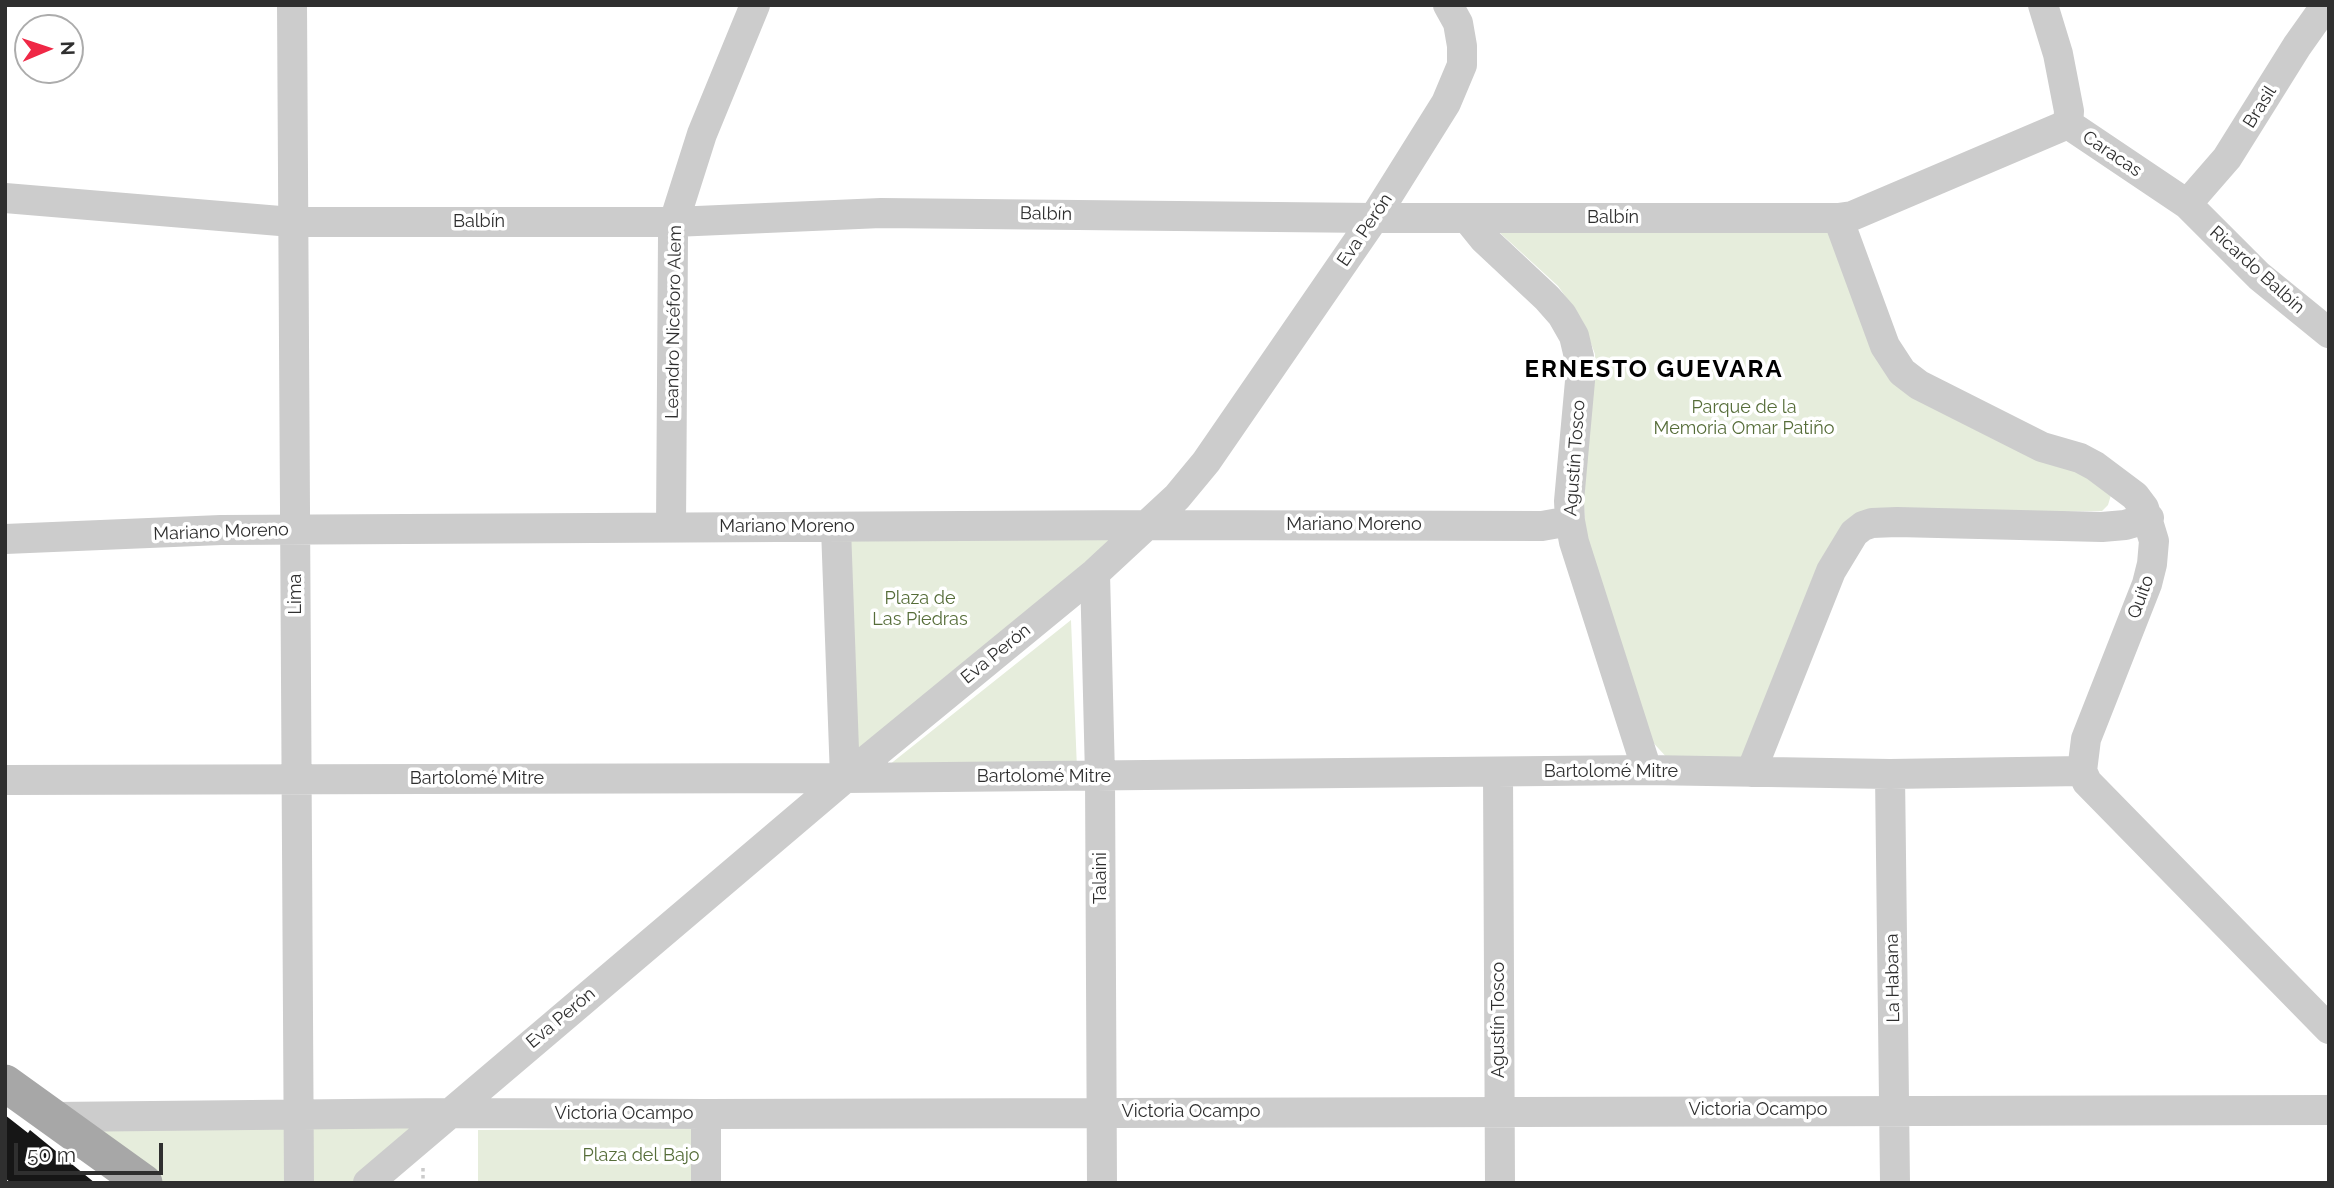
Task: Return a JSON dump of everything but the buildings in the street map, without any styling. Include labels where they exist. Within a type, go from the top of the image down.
[{"type":"main road","points":[[5,1083],[144,1183]]},
{"type":"street","name":"Lima","points":[[292,5],[299,1183]]},
{"type":"street","name":"Leandro Nicéforo Alem","points":[[671,527],[674,222],[702,134],[755,5]]},
{"type":"street","name":"Eva Perón","points":[[368,1183],[845,778],[1094,573],[1177,497],[1206,462],[1374,218],[1446,103],[1462,65],[1458,23],[1448,5]]},
{"type":"street","name":"Caracas","points":[[2043,5],[2058,54],[2069,111],[2068,124],[2187,205]]},
{"type":"street","name":"Brasil","points":[[2187,205],[2227,158],[2326,5]]},
{"type":"street","name":"Balbín","points":[[5,198],[292,222],[674,222],[881,213],[1374,218],[1838,218],[1852,216],[2068,124]]},
{"type":"street","name":"Ricardo Balbín","points":[[2187,205],[2259,276],[2329,333]]},
{"type":"street","name":"Agustín Tosco","points":[[1467,218],[1484,239],[1547,298],[1574,336],[1579,357],[1580,381],[1569,501],[1570,521],[1582,568],[1647,771]]},
{"type":"street","name":"Quito","points":[[1838,218],[1885,346],[1902,372],[1919,385],[2042,447],[2080,458],[2095,466],[2135,496],[2149,519],[2154,541],[2147,584],[2086,739],[2082,754],[2082,771]]},
{"type":"street","points":[[1751,772],[1831,571],[1854,533],[1863,526],[1872,523],[1897,523],[2102,527],[2149,519]]},
{"type":"street","name":"Mariano Moreno","points":[[5,540],[221,530],[1149,525],[1542,526],[1570,521]]},
{"type":"street","points":[[836,528],[845,778]]},
{"type":"street","name":"Talaini","points":[[1094,573],[1100,776],[1102,1183]]},
{"type":"street","name":"Bartolomé Mitre","points":[[5,780],[845,778],[1647,771],[1890,774],[2082,771]]},
{"type":"street","points":[[2082,771],[2087,782],[2329,1029]]},
{"type":"street","name":"Agustín Tosco","points":[[1498,773],[1500,1183]]},
{"type":"street","name":"La Habana","points":[[1890,774],[1895,1183]]},
{"type":"street","name":"Victoria Ocampo","points":[[53,1116],[450,1112],[706,1114],[2329,1110]]},
{"type":"street","points":[[706,1114],[706,1183]]},
{"type":"green space","name":"Parque de la Memoria Omar Patiño","points":[[1828,228],[1891,367],[2086,472],[2111,495],[2108,505],[2102,511],[1868,515],[1742,762],[1670,761],[1648,737],[1586,538],[1583,489],[1595,354],[1582,320],[1558,286],[1499,232]]},
{"type":"green space","name":"Plaza de Las Piedras","points":[[1149,525],[845,778],[836,528]]},
{"type":"green space","points":[[1071,620],[1077,769],[884,769]]},
{"type":"green space","points":[[450,1113],[368,1183],[144,1183],[53,1117]]},
{"type":"green space","name":"Plaza del Bajo","points":[[697,1129],[697,1183],[478,1183],[478,1130]]},
{"type":"district","name":"ERNESTO GUEVARA","points":[[1654,370]]}]
